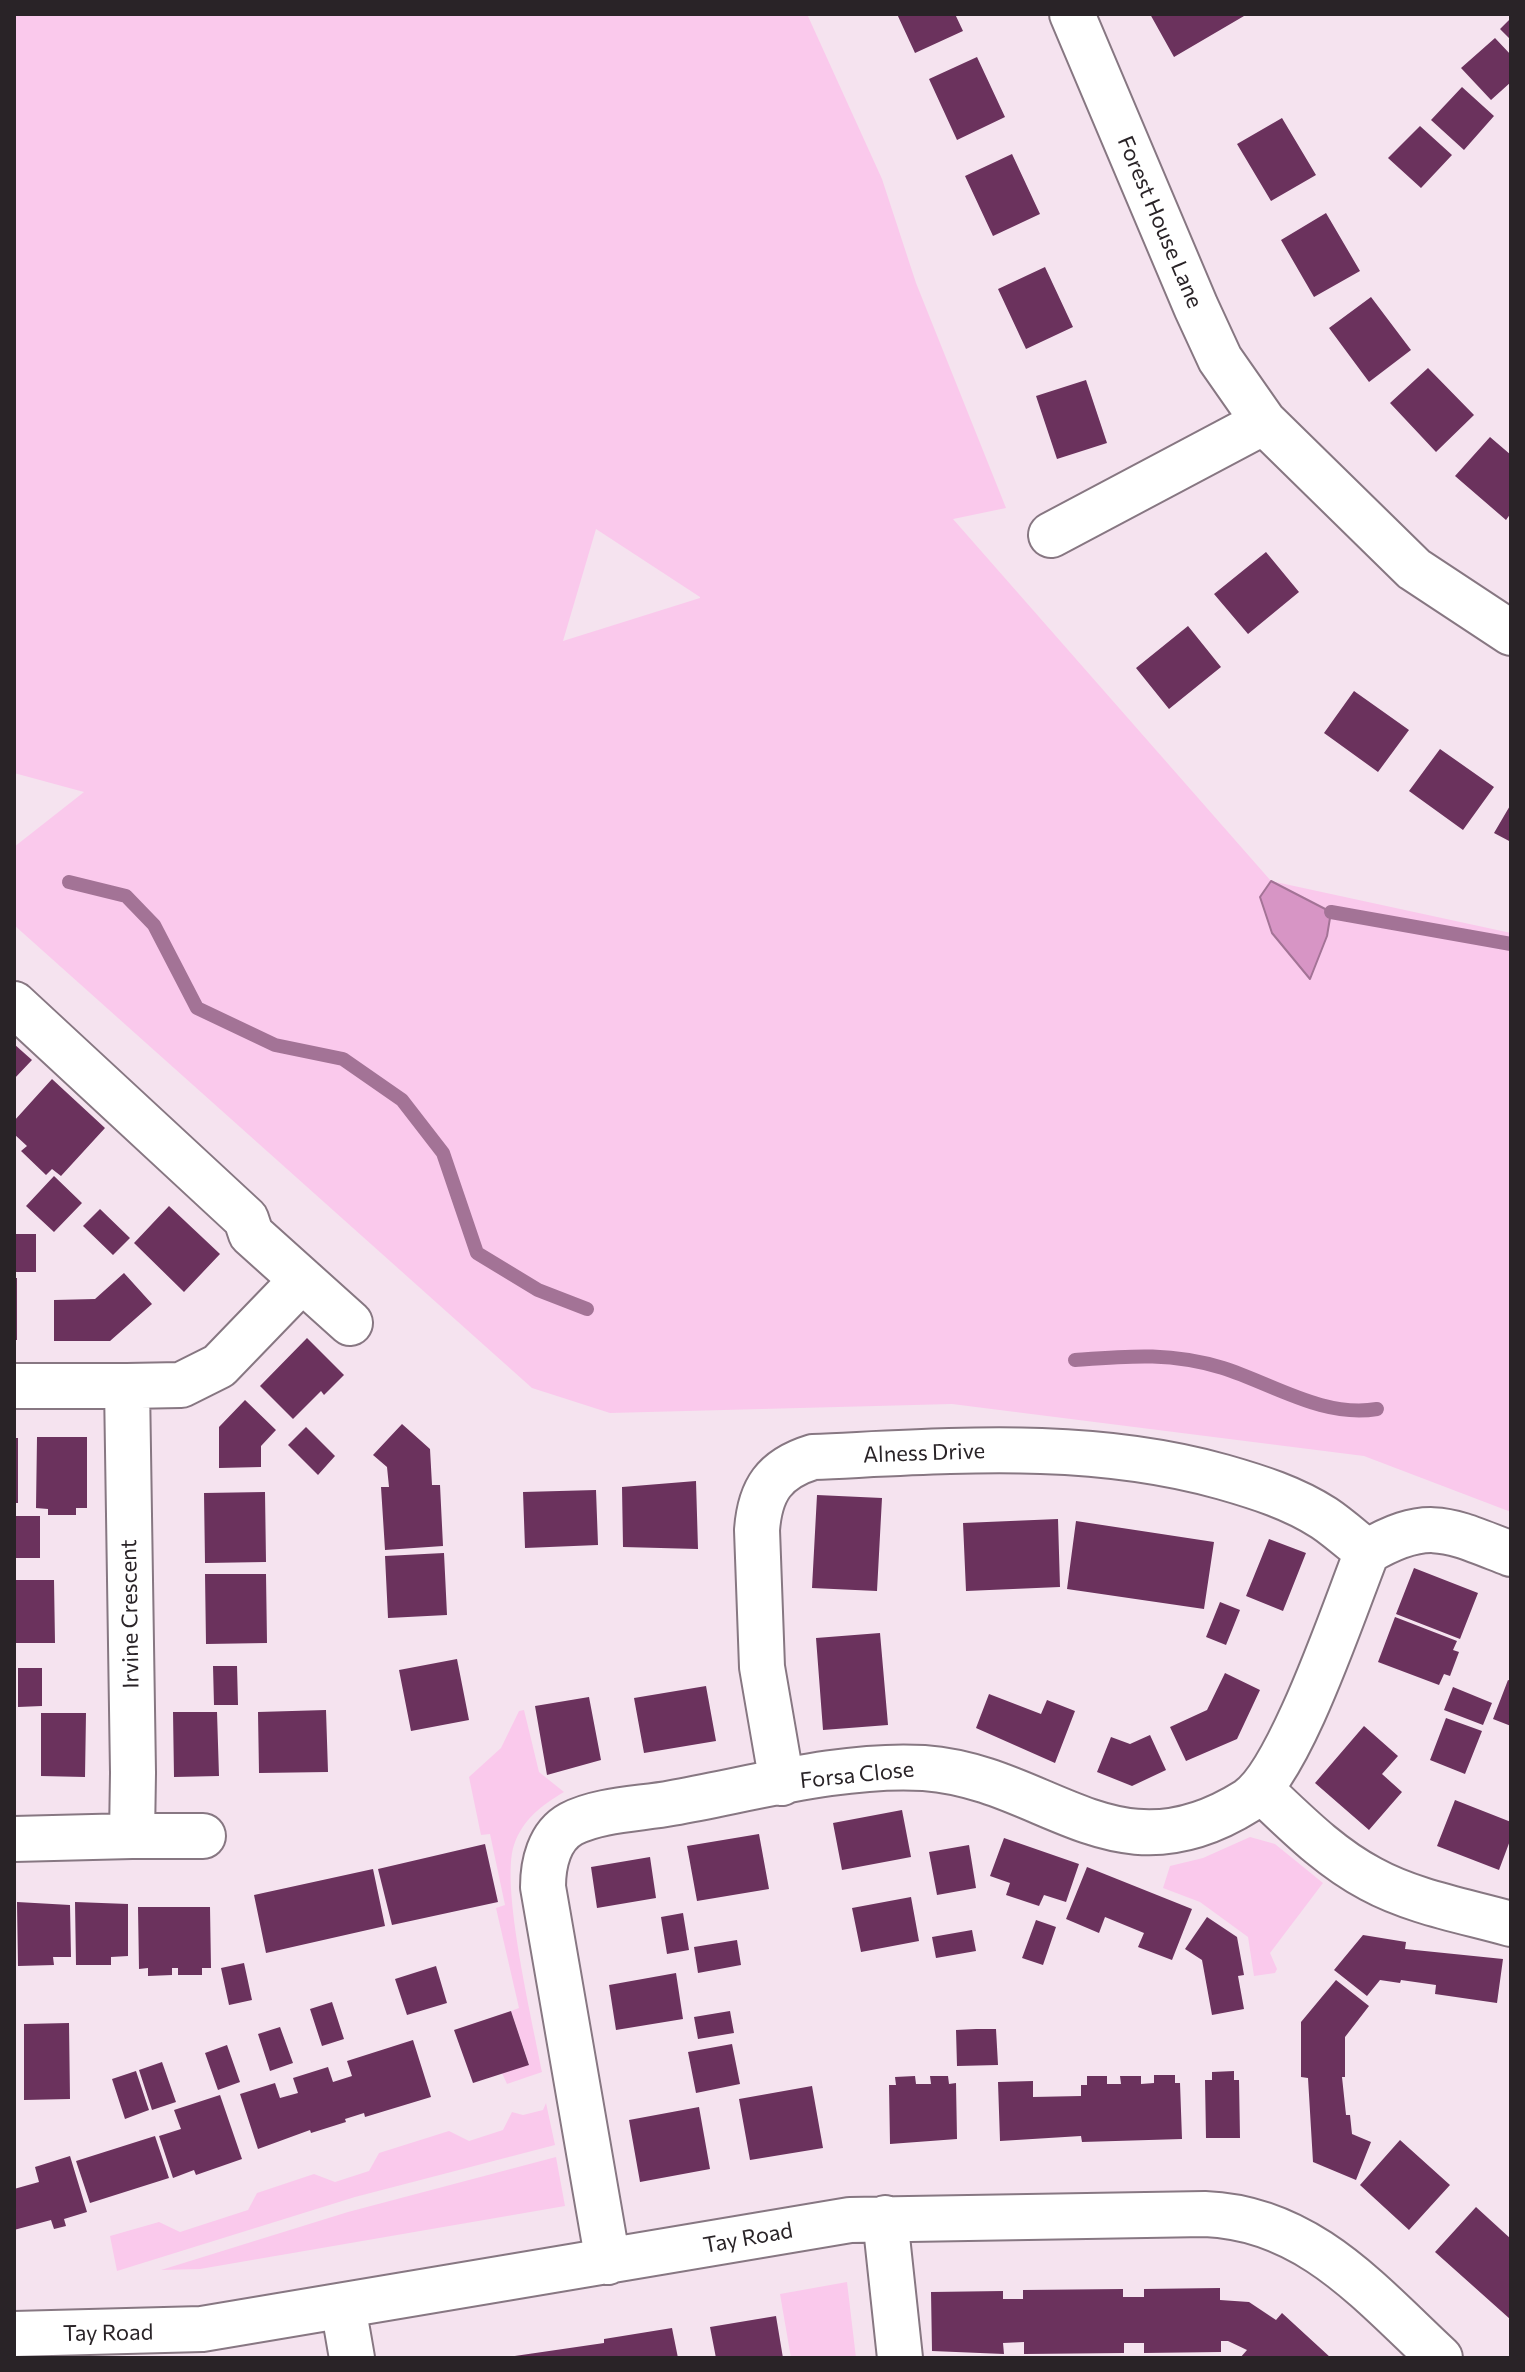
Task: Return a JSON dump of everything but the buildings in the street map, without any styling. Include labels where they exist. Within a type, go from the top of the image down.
[{"type":"street","name":"Forest House Lane","points":[[1072,14],[1220,359],[1264,422],[1414,569],[1511,633]]},
{"type":"street","points":[[1051,535],[1264,422]]},
{"type":"street","points":[[14,1004],[246,1219],[251,1234],[350,1323]]},
{"type":"street","points":[[14,1386],[181,1385],[219,1366],[302,1280]]},
{"type":"street","name":"Irvine Crescent","points":[[127,1386],[132,1836]]},
{"type":"street","name":"Alness Drive","points":[[782,1783],[758,1624],[757,1530],[758,1512],[768,1485],[776,1474],[797,1462],[813,1457],[1028,1449],[1155,1459],[1288,1499],[1327,1520],[1367,1552]]},
{"type":"street","points":[[1367,1552],[1396,1536],[1429,1529],[1462,1535],[1511,1554]]},
{"type":"street","name":"Forsa Close","points":[[608,2262],[543,1887],[546,1859],[559,1833],[590,1817],[782,1783],[885,1769],[940,1770],[1001,1788],[1102,1827],[1150,1834],[1200,1824],[1234,1808],[1261,1790],[1280,1763],[1367,1552]]},
{"type":"street","points":[[1261,1790],[1322,1845],[1371,1879],[1424,1899],[1511,1924]]},
{"type":"street","points":[[14,1839],[203,1836]]},
{"type":"street","name":"Tay Road","points":[[14,2334],[182,2331],[831,2223],[885,2218],[1205,2214],[1253,2219],[1292,2233],[1319,2250],[1440,2358]]},
{"type":"street","points":[[885,2218],[900,2358]]},
{"type":"street","points":[[343,2306],[352,2358]]},
{"type":"shaded area","points":[[14,14],[807,14],[882,179],[916,283],[1006,508],[953,519],[1271,881],[1511,933],[1511,1512],[1364,1456],[952,1404],[610,1413],[532,1388],[14,925],[14,847],[84,792],[14,773]],"holes":[[[596,529],[700,598],[563,641]]]},
{"type":"shaded area","points":[[1271,881],[1331,912],[1327,936],[1310,979],[1272,933],[1260,897]]},
{"type":"shaded area","points":[[524,1710],[539,1772],[564,1792],[534,1814],[522,1828],[514,1845],[511,1891],[514,1922],[542,2072],[507,2084],[502,2073],[529,2064],[511,2011],[519,2008],[496,1908],[505,1905],[490,1834],[481,1835],[469,1777],[501,1748],[519,1711]]},
{"type":"shaded area","points":[[1250,1837],[1275,1844],[1323,1883],[1270,1953],[1277,1969],[1275,1973],[1254,1976],[1248,1937],[1200,1902],[1163,1888],[1170,1866],[1203,1858]]},
{"type":"shaded area","points":[[546,2103],[555,2145],[355,2197],[117,2271],[110,2236],[159,2222],[180,2232],[248,2210],[257,2193],[314,2174],[335,2182],[369,2171],[379,2153],[449,2131],[469,2141],[503,2130],[512,2112],[523,2115],[543,2110]]},
{"type":"shaded area","points":[[556,2157],[565,2206],[200,2269],[161,2270],[348,2212]]},
{"type":"shaded area","points":[[847,2282],[856,2358],[791,2358],[780,2294]]},
{"type":"waterway","points":[[69,882],[126,896],[154,925],[197,1008],[275,1045],[343,1059],[402,1100],[443,1153],[477,1253],[538,1290],[587,1309]]},
{"type":"waterway","points":[[1331,912],[1511,944]]},
{"type":"waterway","points":[[1075,1360],[1132,1357],[1185,1359],[1223,1368],[1298,1398],[1337,1409],[1377,1409]]}]
